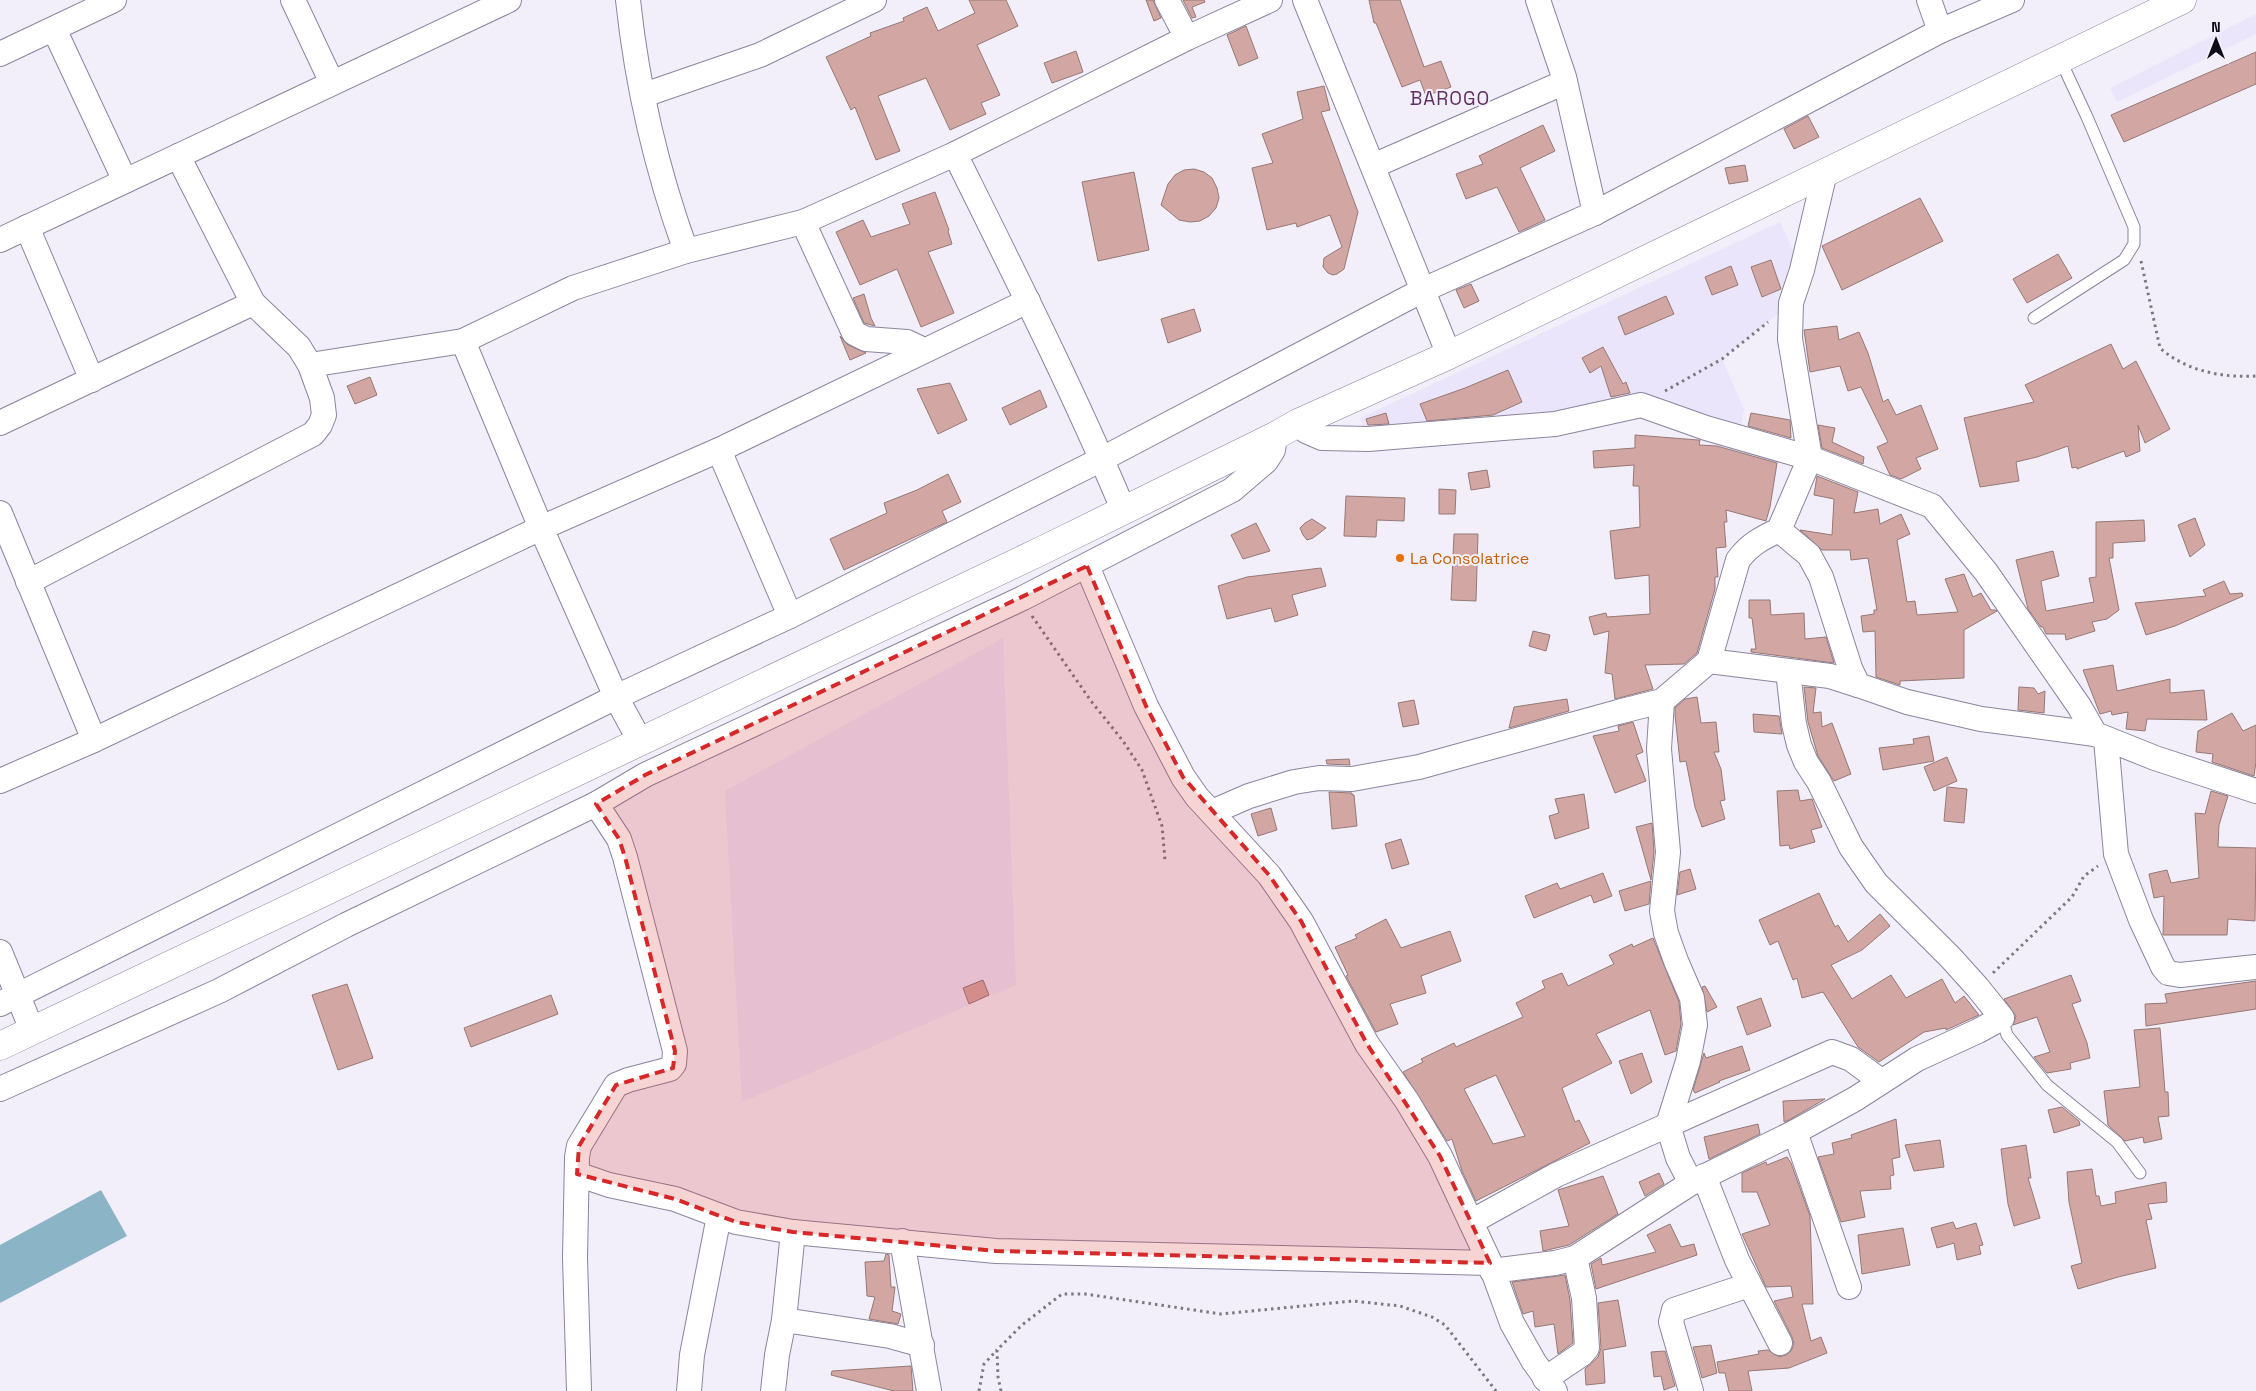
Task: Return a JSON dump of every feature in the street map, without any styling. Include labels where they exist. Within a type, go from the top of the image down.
[{"type":"highway","points":[[0,1046],[1040,551],[1286,429],[1449,355],[2182,0]]},
{"type":"street","points":[[0,54],[114,0]]},
{"type":"street","points":[[293,0],[332,83]]},
{"type":"street","points":[[0,240],[509,0]]},
{"type":"street","points":[[628,0],[644,95],[661,175],[686,251]]},
{"type":"street","points":[[644,95],[760,55],[874,0]]},
{"type":"street","points":[[1167,0],[1186,38]]},
{"type":"street","points":[[310,365],[463,341],[573,288],[686,251],[803,222],[955,154],[1186,38],[1270,0]]},
{"type":"street","points":[[1305,0],[1449,355]]},
{"type":"street","points":[[1538,0],[1564,82],[1595,214]]},
{"type":"street","points":[[1929,0],[1940,31]]},
{"type":"street","points":[[9,999],[616,697],[790,616],[1102,459],[1423,290],[1595,214],[1940,31],[2012,0]]},
{"type":"street","points":[[54,29],[125,181]]},
{"type":"street","points":[[1373,166],[1564,82]]},
{"type":"street","points":[[955,154],[1028,301],[1102,459],[1123,509]]},
{"type":"street","points":[[28,582],[313,434],[320,425],[324,415],[322,398],[310,365],[294,342],[254,303],[178,156]]},
{"type":"street","points":[[1212,812],[1249,796],[1294,782],[1318,778],[1352,780],[1419,767],[1662,701],[1709,661],[1738,560],[1747,548],[1757,540],[1779,530],[1810,458],[1790,339],[1792,304],[1825,172]]},
{"type":"street","points":[[803,222],[854,332],[866,339],[907,342],[924,350]]},
{"type":"street","points":[[27,227],[92,380]]},
{"type":"street","points":[[0,781],[94,740],[541,528],[719,450],[1028,301]]},
{"type":"street","points":[[0,423],[254,303]]},
{"type":"street","points":[[463,341],[541,528],[616,697],[640,741]]},
{"type":"street","points":[[0,1089],[219,991],[363,916],[596,804],[645,775],[1023,598],[1087,566],[1232,490],[1266,461],[1286,429],[1306,431],[1322,438],[1368,439],[1555,424],[1641,405],[1714,431],[1810,458],[1932,506],[1986,572],[2100,736],[2116,854],[2141,920],[2163,967],[2168,973],[2180,975],[2256,968]]},
{"type":"street","points":[[719,450],[790,616]]},
{"type":"street","points":[[0,513],[94,740]]},
{"type":"street","points":[[1779,530],[1808,556],[1822,577],[1850,668],[1858,685]]},
{"type":"street","points":[[1087,566],[1146,706],[1184,777],[1197,797],[1268,875],[1301,921],[1367,1044],[1407,1101],[1440,1156],[1491,1267],[1512,1323],[1550,1385],[1587,1348],[1584,1298],[1575,1258]]},
{"type":"street","points":[[1709,661],[1830,676],[1907,702],[1981,718],[2100,736],[2155,758],[2256,791]]},
{"type":"street","points":[[577,1174],[609,1185],[675,1199],[736,1222],[793,1232],[996,1251],[1491,1267],[1555,1263],[1575,1258],[1698,1179],[1794,1132],[1855,1099],[1917,1059],[2002,1018],[1978,988],[1876,883],[1851,847],[1799,745],[1794,724],[1788,671]]},
{"type":"street","points":[[1662,701],[1659,749],[1668,852],[1662,911],[1666,934],[1692,998],[1695,1025],[1688,1061],[1668,1125],[1678,1158],[1698,1179],[1780,1343]]},
{"type":"street","points":[[579,1391],[575,1258],[577,1157],[580,1146],[616,1086],[628,1080],[670,1069],[675,1061],[675,1051],[625,857],[619,839],[596,804]]},
{"type":"street","points":[[0,952],[9,999],[32,1030]]},
{"type":"street","points":[[1471,1222],[1556,1176],[1832,1052],[1851,1059],[1881,1081]]},
{"type":"street","points":[[1794,1132],[1849,1287]]},
{"type":"street","points":[[689,1391],[695,1338],[719,1216]]},
{"type":"street","points":[[772,1391],[784,1320],[793,1232]]},
{"type":"street","points":[[902,1241],[929,1391]]},
{"type":"street","points":[[1691,1391],[1672,1327],[1671,1318],[1674,1310],[1749,1284]]},
{"type":"street","points":[[784,1320],[890,1336],[922,1345]]},
{"type":"lane","points":[[2034,318],[2084,288],[2124,260],[2134,244],[2134,227],[2087,116],[2060,59]]},
{"type":"lane","points":[[2002,1018],[2006,1035],[2047,1085],[2117,1142],[2140,1173]]},
{"type":"path","points":[[2134,227],[2160,348],[2170,357],[2192,368],[2236,377],[2256,376]]},
{"type":"path","points":[[1641,405],[1722,359],[1792,304]]},
{"type":"path","points":[[1023,598],[1035,621],[1142,770],[1162,826],[1165,860]]},
{"type":"path","points":[[1978,988],[2072,898],[2084,876],[2116,854]]},
{"type":"path","points":[[979,1391],[984,1364],[1022,1325],[1062,1294],[1086,1294],[1221,1314],[1353,1301],[1400,1306],[1432,1317],[1445,1325],[1496,1391]]},
{"type":"path","points":[[997,1350],[998,1377],[1001,1391]]},
{"type":"highlighted area","points":[[1087,566],[1146,706],[1183,777],[1269,875],[1301,921],[1367,1044],[1440,1156],[1490,1263],[996,1251],[793,1232],[736,1222],[675,1199],[577,1174],[579,1146],[616,1085],[673,1068],[675,1051],[625,857],[619,839],[596,804],[645,775]]},
{"type":"shaded area","points":[[2256,14],[2256,34],[2117,102],[2110,88]]},
{"type":"shaded area","points":[[1780,222],[1802,270],[1791,303],[1722,359],[1744,409],[1739,435],[1705,425],[1629,417],[1367,438],[1360,418]]},
{"type":"shaded area","points":[[1003,638],[1016,985],[742,1102],[725,791]]},
{"type":"water","points":[[101,1190],[127,1236],[0,1303],[0,1245]]},
{"type":"building","points":[[969,0],[1006,0],[1018,26],[977,45],[1000,95],[981,103],[986,114],[950,130],[926,78],[878,96],[900,151],[876,160],[855,107],[851,110],[826,57],[871,36],[870,33],[904,21],[903,18],[927,7],[938,31],[975,13]]},
{"type":"building","points":[[1146,0],[1153,0],[1161,18],[1154,21]]},
{"type":"building","points":[[1183,0],[1204,0],[1205,2],[1192,7],[1196,17],[1192,18]]},
{"type":"building","points":[[1369,0],[1400,0],[1424,67],[1441,61],[1451,87],[1426,96],[1420,80],[1402,87],[1376,23],[1374,23]]},
{"type":"building","points":[[1246,26],[1258,58],[1239,66],[1227,35]]},
{"type":"building","points":[[1076,51],[1083,72],[1052,83],[1044,63]]},
{"type":"building","points":[[2256,52],[2256,84],[2124,142],[2111,115]]},
{"type":"building","points":[[1324,86],[1330,110],[1321,112],[1358,212],[1344,269],[1333,275],[1328,273],[1323,267],[1324,258],[1342,247],[1330,215],[1297,227],[1296,223],[1267,230],[1252,168],[1273,163],[1262,134],[1303,119],[1297,92]]},
{"type":"building","points":[[1808,116],[1819,137],[1794,149],[1784,129]]},
{"type":"building","points":[[1543,125],[1555,151],[1520,168],[1545,220],[1519,232],[1497,187],[1466,199],[1456,174],[1483,164],[1479,156]]},
{"type":"building","points":[[1745,165],[1748,181],[1729,184],[1725,168]]},
{"type":"building","points":[[1194,169],[1204,172],[1212,178],[1219,198],[1216,208],[1209,216],[1200,221],[1179,220],[1161,205],[1168,184],[1175,175],[1184,170]]},
{"type":"building","points":[[1134,172],[1149,250],[1098,261],[1082,182]]},
{"type":"building","points":[[935,192],[952,244],[928,252],[954,313],[921,327],[897,269],[860,285],[836,232],[863,220],[871,237],[910,224],[902,204]]},
{"type":"building","points":[[1920,198],[1943,241],[1842,290],[1822,246]]},
{"type":"building","points":[[2058,254],[2072,278],[2027,303],[2013,279]]},
{"type":"building","points":[[1771,260],[1781,289],[1762,297],[1751,267]]},
{"type":"building","points":[[1731,266],[1738,285],[1712,295],[1705,277]]},
{"type":"building","points":[[1471,284],[1479,301],[1464,308],[1456,290]]},
{"type":"building","points":[[864,294],[875,326],[864,323],[853,298]]},
{"type":"building","points":[[1666,296],[1674,314],[1625,335],[1618,317]]},
{"type":"building","points":[[1194,309],[1201,331],[1168,343],[1161,319]]},
{"type":"building","points":[[1837,326],[1839,340],[1859,332],[1868,353],[1883,402],[1888,399],[1896,415],[1921,405],[1938,449],[1916,458],[1921,469],[1901,479],[1890,475],[1877,447],[1888,442],[1861,387],[1848,391],[1840,366],[1810,372],[1804,330]]},
{"type":"building","points":[[840,336],[848,345],[866,353],[850,360]]},
{"type":"building","points":[[2111,344],[2123,369],[2136,361],[2170,429],[2145,443],[2138,425],[2140,451],[2126,457],[2124,451],[2077,469],[2077,467],[2072,468],[2068,446],[2016,462],[2019,481],[1980,487],[1964,418],[2034,402],[2025,385]]},
{"type":"building","points":[[1603,347],[1623,384],[1626,382],[1630,393],[1611,397],[1601,366],[1590,373],[1582,358]]},
{"type":"building","points":[[1508,370],[1522,402],[1493,415],[1427,421],[1420,404]]},
{"type":"building","points":[[370,377],[377,395],[355,404],[347,386]]},
{"type":"building","points":[[950,383],[967,420],[938,434],[917,389]]},
{"type":"building","points":[[1040,390],[1047,407],[1010,425],[1002,408]]},
{"type":"building","points":[[1386,413],[1389,424],[1368,425],[1366,419]]},
{"type":"building","points":[[1751,413],[1790,420],[1791,438],[1748,426]]},
{"type":"building","points":[[1818,425],[1835,428],[1832,442],[1864,457],[1863,464],[1822,448]]},
{"type":"building","points":[[1635,435],[1700,440],[1699,445],[1717,446],[1777,463],[1766,521],[1726,510],[1727,522],[1724,522],[1726,547],[1716,548],[1718,577],[1715,577],[1715,589],[1697,653],[1684,664],[1645,665],[1653,689],[1615,699],[1612,674],[1605,673],[1609,631],[1594,635],[1589,617],[1606,613],[1607,617],[1650,614],[1649,575],[1615,579],[1610,531],[1640,527],[1639,486],[1633,486],[1634,465],[1594,468],[1593,451],[1635,448]]},
{"type":"building","points":[[1487,470],[1490,487],[1471,490],[1468,473]]},
{"type":"building","points":[[948,474],[961,502],[942,511],[947,522],[844,570],[830,539],[887,513],[884,503],[917,490]]},
{"type":"building","points":[[1817,476],[1858,492],[1854,513],[1878,509],[1880,524],[1901,514],[1910,534],[1897,540],[1907,602],[1915,601],[1917,615],[1958,612],[1945,579],[1964,574],[1973,597],[1981,593],[1991,610],[1997,611],[1964,630],[1964,678],[1900,681],[1900,685],[1876,677],[1875,631],[1863,632],[1861,616],[1874,614],[1874,610],[1877,610],[1868,558],[1851,560],[1850,550],[1822,550],[1800,530],[1832,535],[1834,499],[1814,495]]},
{"type":"building","points":[[1439,489],[1456,490],[1455,514],[1439,514]]},
{"type":"building","points":[[1346,496],[1405,498],[1404,521],[1377,520],[1376,537],[1344,536]]},
{"type":"building","points":[[2195,518],[2205,545],[2190,557],[2178,525]]},
{"type":"building","points":[[1312,519],[1326,528],[1313,538],[1307,540],[1300,528]]},
{"type":"building","points":[[2144,520],[2145,541],[2113,543],[2113,558],[2109,558],[2119,610],[2107,619],[2092,622],[2095,631],[2066,640],[2065,634],[2046,634],[2043,627],[2041,627],[2028,609],[2016,560],[2053,551],[2059,576],[2041,581],[2046,611],[2094,602],[2089,578],[2096,577],[2096,522]]},
{"type":"building","points":[[1256,523],[1270,551],[1243,559],[1231,535]]},
{"type":"building","points":[[1454,534],[1478,534],[1476,601],[1451,600]]},
{"type":"building","points":[[1321,568],[1326,586],[1292,595],[1298,615],[1275,622],[1271,608],[1227,619],[1218,586],[1247,577]]},
{"type":"building","points":[[2224,581],[2230,594],[2242,593],[2243,596],[2175,626],[2146,635],[2135,603],[2206,596],[2203,590]]},
{"type":"building","points":[[1749,600],[1770,600],[1771,615],[1804,613],[1805,639],[1826,637],[1834,663],[1751,652],[1751,649],[1756,649],[1752,618],[1749,618]]},
{"type":"building","points":[[1533,631],[1550,635],[1546,651],[1529,646]]},
{"type":"building","points":[[2113,665],[2117,691],[2170,679],[2170,693],[2204,690],[2207,720],[2147,719],[2145,731],[2126,729],[2128,712],[2112,715],[2111,711],[2100,714],[2083,670]]},
{"type":"building","points":[[1804,687],[1816,688],[1813,713],[1821,712],[1822,727],[1832,723],[1851,774],[1834,781],[1818,756],[1808,722]]},
{"type":"building","points":[[2019,687],[2034,688],[2038,694],[2045,691],[2044,713],[2018,710]]},
{"type":"building","points":[[1697,697],[1701,723],[1716,722],[1719,752],[1714,752],[1721,769],[1725,800],[1720,801],[1725,819],[1702,827],[1695,807],[1686,761],[1680,762],[1675,715],[1675,708],[1685,699]]},
{"type":"building","points":[[1567,699],[1569,711],[1509,728],[1514,707]]},
{"type":"building","points":[[1414,700],[1419,724],[1403,727],[1398,703]]},
{"type":"building","points":[[2232,713],[2243,731],[2256,725],[2254,776],[2212,762],[2213,754],[2196,752],[2198,731]]},
{"type":"building","points":[[1753,714],[1779,716],[1782,734],[1754,732]]},
{"type":"building","points":[[1633,722],[1643,752],[1636,755],[1646,781],[1615,793],[1593,736],[1619,731],[1618,726]]},
{"type":"building","points":[[1929,736],[1934,761],[1883,770],[1879,748],[1914,744],[1913,739]]},
{"type":"building","points":[[1947,757],[1957,781],[1934,791],[1924,767]]},
{"type":"building","points":[[1349,759],[1350,765],[1327,764],[1326,760]]},
{"type":"building","points":[[1947,787],[1967,789],[1964,823],[1944,821]]},
{"type":"building","points":[[1798,790],[1800,801],[1812,799],[1822,827],[1811,830],[1815,842],[1790,849],[1789,845],[1780,846],[1777,791]]},
{"type":"building","points":[[2211,791],[2228,796],[2219,825],[2218,847],[2256,848],[2255,921],[2228,919],[2227,935],[2163,935],[2164,896],[2154,898],[2149,874],[2167,870],[2171,883],[2199,878],[2195,813],[2205,814]]},
{"type":"building","points":[[1329,792],[1352,793],[1354,795],[1357,826],[1332,829]]},
{"type":"building","points":[[1584,794],[1589,828],[1555,839],[1549,816],[1559,813],[1555,799]]},
{"type":"building","points":[[1271,808],[1277,830],[1258,836],[1251,814]]},
{"type":"building","points":[[1652,823],[1654,852],[1651,880],[1636,827]]},
{"type":"building","points":[[1401,839],[1409,864],[1392,869],[1385,844]]},
{"type":"building","points":[[1690,869],[1696,889],[1677,895],[1680,872]]},
{"type":"building","points":[[1603,873],[1612,896],[1594,903],[1591,895],[1534,918],[1525,896],[1557,883],[1560,889]]},
{"type":"building","points":[[1651,881],[1649,904],[1625,911],[1619,891]]},
{"type":"building","points":[[1819,893],[1835,927],[1838,925],[1848,942],[1880,914],[1890,926],[1862,950],[1831,965],[1852,999],[1891,975],[1906,998],[1942,979],[1955,1003],[1964,996],[1979,1015],[1946,1030],[1946,1028],[1924,1032],[1879,1062],[1858,1047],[1823,992],[1802,998],[1797,978],[1793,980],[1778,941],[1770,945],[1759,920]]},
{"type":"building","points":[[1386,919],[1401,948],[1450,931],[1461,961],[1421,976],[1426,993],[1390,1004],[1398,1024],[1376,1032],[1346,976],[1348,975],[1335,947],[1357,938],[1355,935]]},
{"type":"building","points":[[1653,938],[1679,1002],[1681,1024],[1676,1051],[1665,1055],[1650,1010],[1596,1034],[1612,1063],[1562,1088],[1575,1122],[1579,1120],[1590,1143],[1476,1201],[1462,1171],[1452,1139],[1447,1141],[1403,1072],[1423,1062],[1421,1059],[1454,1043],[1456,1047],[1523,1017],[1516,1003],[1545,988],[1542,981],[1562,973],[1568,986],[1614,964],[1609,955],[1632,944],[1633,947]],"holes":[[[1496,1075],[1525,1136],[1493,1144],[1464,1089]]]},
{"type":"building","points":[[2071,975],[2081,1001],[2072,1004],[2087,1043],[2090,1058],[2070,1063],[2071,1069],[2047,1073],[2034,1057],[2050,1052],[2037,1017],[2013,1025],[2016,1016],[2004,999]]},
{"type":"building","points":[[983,980],[989,995],[969,1004],[963,988]]},
{"type":"building","points":[[2256,981],[2256,1009],[2146,1026],[2145,1004],[2167,1003],[2165,994]]},
{"type":"building","points":[[347,984],[373,1058],[338,1070],[312,995]]},
{"type":"building","points":[[1705,986],[1717,1007],[1707,1012],[1702,987]]},
{"type":"building","points":[[551,995],[558,1014],[471,1047],[464,1028]]},
{"type":"building","points":[[1761,998],[1771,1026],[1747,1035],[1737,1007]]},
{"type":"building","points":[[2160,1028],[2165,1092],[2168,1092],[2169,1116],[2158,1117],[2162,1139],[2144,1143],[2143,1137],[2125,1141],[2108,1125],[2104,1091],[2140,1087],[2134,1030]]},
{"type":"building","points":[[1742,1046],[1750,1070],[1719,1081],[1695,1093],[1693,1090],[1704,1053],[1706,1058]]},
{"type":"building","points":[[1642,1053],[1652,1082],[1631,1094],[1619,1061]]},
{"type":"building","points":[[1825,1099],[1789,1120],[1784,1122],[1783,1101]]},
{"type":"building","points":[[2062,1107],[2079,1121],[2080,1125],[2054,1133],[2048,1110]]},
{"type":"building","points":[[1896,1119],[1900,1157],[1892,1159],[1894,1175],[1890,1176],[1891,1189],[1860,1191],[1865,1217],[1841,1222],[1818,1157],[1834,1154],[1832,1143],[1852,1138],[1851,1135]]},
{"type":"building","points":[[1758,1124],[1760,1134],[1709,1159],[1704,1137]]},
{"type":"building","points":[[1940,1140],[1944,1167],[1914,1171],[1905,1145]]},
{"type":"building","points":[[2026,1145],[2031,1178],[2028,1178],[2040,1218],[2014,1226],[2008,1204],[2001,1149]]},
{"type":"building","points":[[1787,1157],[1791,1163],[1810,1216],[1813,1304],[1802,1304],[1811,1341],[1821,1337],[1827,1353],[1789,1368],[1748,1371],[1752,1391],[1729,1391],[1725,1373],[1719,1373],[1717,1362],[1759,1354],[1758,1351],[1768,1350],[1779,1357],[1791,1351],[1794,1344],[1774,1301],[1793,1297],[1791,1286],[1766,1287],[1742,1234],[1770,1225],[1757,1192],[1742,1192],[1742,1173],[1766,1162],[1767,1165]]},
{"type":"building","points":[[2092,1169],[2096,1196],[2099,1196],[2101,1206],[2116,1203],[2115,1192],[2166,1182],[2167,1202],[2148,1204],[2152,1219],[2146,1220],[2156,1268],[2078,1289],[2071,1266],[2082,1263],[2069,1202],[2067,1172]]},
{"type":"building","points":[[1659,1173],[1664,1184],[1645,1196],[1639,1182]]},
{"type":"building","points":[[1603,1176],[1618,1214],[1569,1245],[1543,1251],[1540,1231],[1569,1226],[1558,1190]]},
{"type":"building","points":[[1953,1222],[1956,1229],[1976,1223],[1983,1245],[1979,1246],[1981,1254],[1957,1260],[1954,1243],[1937,1248],[1931,1228]]},
{"type":"building","points":[[1670,1224],[1681,1247],[1694,1244],[1697,1255],[1596,1289],[1591,1264],[1601,1258],[1602,1265],[1656,1252],[1647,1235]]},
{"type":"building","points":[[1903,1228],[1910,1265],[1862,1274],[1858,1235]]},
{"type":"building","points":[[886,1254],[889,1255],[891,1287],[895,1287],[892,1311],[901,1314],[898,1324],[869,1319],[875,1297],[867,1296],[865,1262],[884,1261]]},
{"type":"building","points":[[1565,1275],[1570,1300],[1573,1343],[1558,1354],[1554,1324],[1535,1327],[1533,1311],[1523,1314],[1512,1282]]},
{"type":"building","points":[[1618,1300],[1626,1346],[1603,1350],[1605,1383],[1586,1385],[1585,1369],[1598,1357],[1601,1348],[1598,1303]]},
{"type":"building","points":[[1711,1345],[1717,1373],[1702,1378],[1693,1347]]},
{"type":"building","points":[[1665,1351],[1675,1386],[1664,1390],[1661,1376],[1654,1377],[1651,1352]]},
{"type":"building","points":[[911,1366],[913,1391],[894,1391],[831,1375],[832,1371]]},
{"type":"place","name":"La Consolatrice","points":[[1400,558]]},
{"type":"district","name":"BAROGO","points":[[1450,98]]}]
